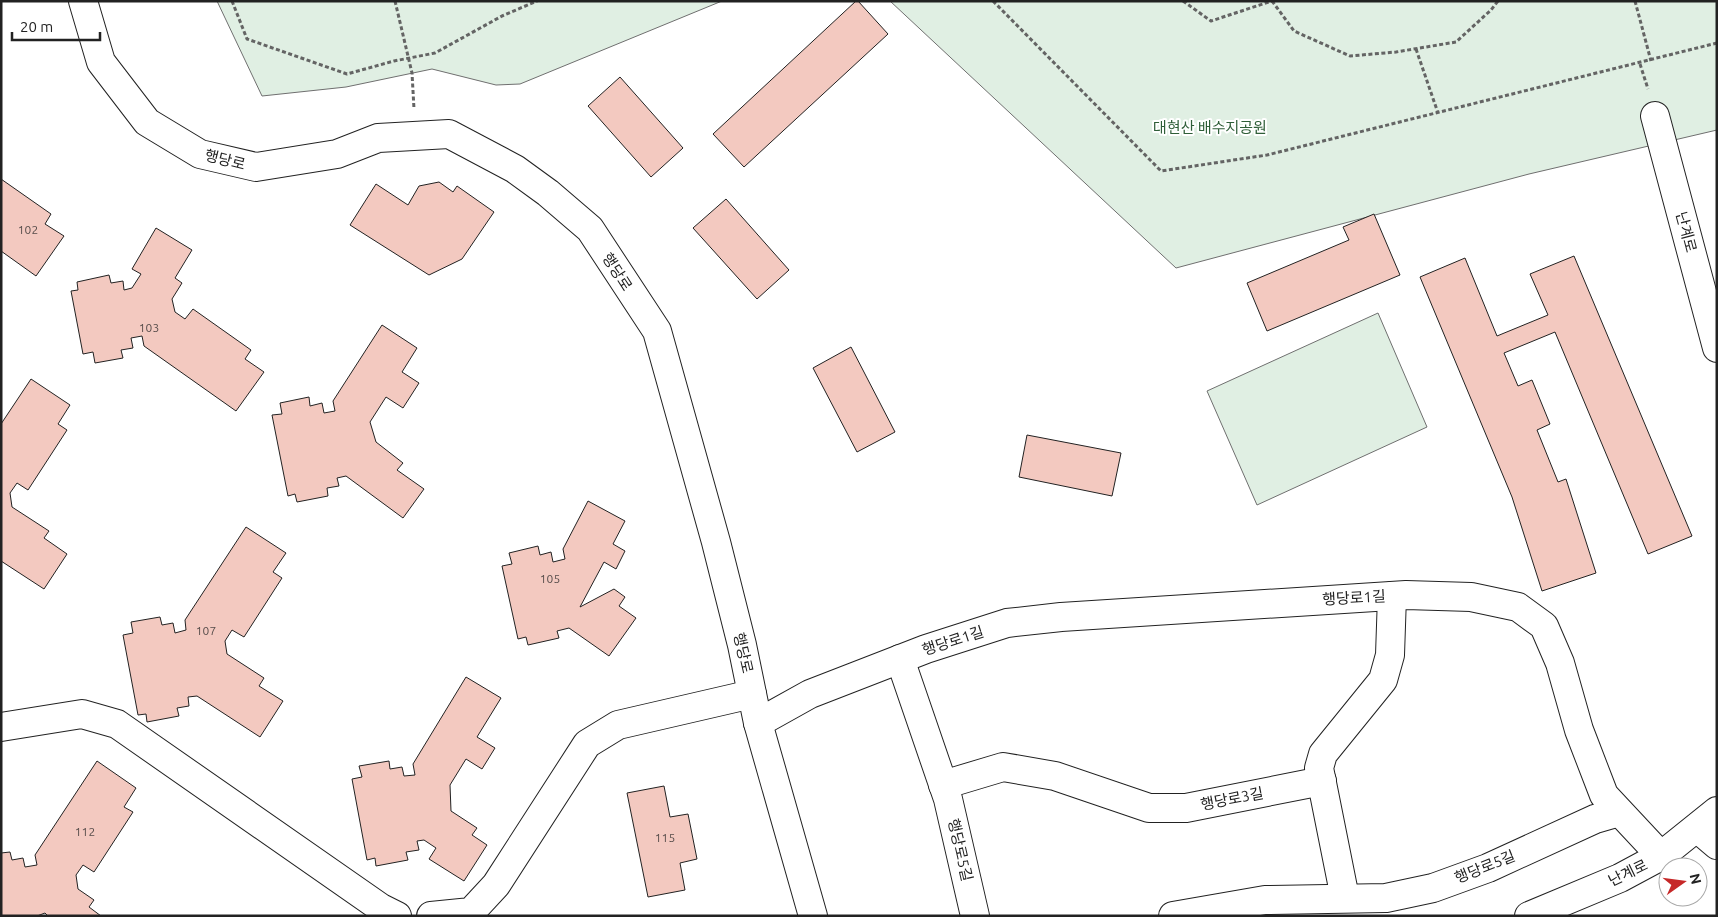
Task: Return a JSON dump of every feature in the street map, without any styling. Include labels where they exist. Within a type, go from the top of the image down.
[{"type":"street","name":"행당로","points":[[83,1],[101,62],[147,122],[200,154],[256,167],[337,154],[378,138],[449,134],[515,169],[548,193],[590,229],[658,331],[716,542],[742,645],[758,723],[812,916]]},
{"type":"street","name":"난계로","points":[[1655,116],[1717,348]]},
{"type":"street","points":[[1344,907],[1319,768],[1324,754],[1383,680],[1390,655],[1392,596]]},
{"type":"street","name":"행당로1길","points":[[758,723],[810,694],[900,659],[1007,623],[1061,616],[1392,596],[1471,597],[1518,607],[1544,626],[1560,664],[1579,730],[1604,795],[1661,856]]},
{"type":"street","points":[[900,659],[943,785]]},
{"type":"street","points":[[431,916],[472,912],[496,885],[587,744],[618,725],[752,694]]},
{"type":"street","points":[[1,727],[82,714],[116,724],[381,908],[397,916]]},
{"type":"street","name":"행당로3길","points":[[943,785],[1003,767],[1055,776],[1149,808],[1186,808],[1322,781]]},
{"type":"street","name":"행당로5길","points":[[943,785],[975,916]]},
{"type":"street","name":"행당로5길","points":[[1173,916],[1265,900],[1344,907],[1386,898],[1442,884],[1488,868],[1595,819],[1619,812]]},
{"type":"street","name":"난계로","points":[[1529,916],[1620,878],[1710,828]]},
{"type":"path","points":[[232,1],[247,39],[346,74],[435,53],[502,16],[537,1]]},
{"type":"path","points":[[396,1],[412,74],[416,136]]},
{"type":"path","points":[[993,1],[1162,171],[1267,155],[1717,44]]},
{"type":"path","points":[[1183,1],[1211,21],[1272,1],[1294,31],[1350,56],[1416,49],[1456,42],[1491,10],[1498,1]]},
{"type":"path","points":[[1634,1],[1651,61]]},
{"type":"path","points":[[1416,49],[1438,113]]},
{"type":"green space","points":[[217,1],[722,1],[520,84],[496,85],[432,69],[346,87],[262,96]]},
{"type":"green space","name":"대현산 배수지공원","points":[[890,1],[1717,1],[1717,130],[1529,174],[1176,268]]},
{"type":"green space","points":[[1378,313],[1427,427],[1257,505],[1207,391]]},
{"type":"building","points":[[856,1],[888,34],[744,167],[713,134]]},
{"type":"building","points":[[620,77],[683,148],[651,177],[588,106]]},
{"type":"building","points":[[1,179],[51,214],[45,224],[64,236],[36,276],[1,251]]},
{"type":"building","points":[[439,182],[453,192],[457,186],[494,212],[462,259],[429,275],[350,225],[376,184],[408,205],[419,186]]},
{"type":"building","points":[[726,199],[789,270],[757,299],[693,228]]},
{"type":"building","points":[[1374,214],[1400,275],[1267,331],[1247,283],[1349,240],[1343,227]]},
{"type":"building","points":[[156,228],[192,250],[175,278],[182,283],[172,299],[175,312],[185,319],[193,309],[251,350],[245,359],[264,372],[236,411],[144,346],[142,336],[131,338],[133,348],[121,350],[123,358],[95,363],[93,352],[83,354],[71,291],[78,290],[77,282],[109,275],[111,283],[123,281],[124,290],[132,288],[141,274],[132,269]]},
{"type":"building","points":[[1574,256],[1692,536],[1648,554],[1555,332],[1504,353],[1518,386],[1532,380],[1550,424],[1537,430],[1558,482],[1566,479],[1596,573],[1542,591],[1512,497],[1420,277],[1465,258],[1497,336],[1548,315],[1530,274]]},
{"type":"building","points":[[382,325],[417,348],[402,372],[419,383],[403,408],[386,397],[370,422],[376,442],[403,463],[397,470],[424,489],[403,518],[346,476],[337,478],[339,486],[327,488],[328,496],[297,502],[295,494],[288,496],[272,415],[282,414],[280,403],[309,397],[310,406],[322,403],[324,413],[335,411],[333,401]]},
{"type":"building","points":[[851,347],[895,432],[857,452],[813,368]]},
{"type":"building","points":[[31,379],[70,405],[58,424],[67,430],[28,490],[17,483],[10,493],[12,507],[49,531],[44,538],[67,554],[44,589],[1,561],[1,424]]},
{"type":"building","points":[[1027,435],[1121,453],[1112,496],[1019,477]]},
{"type":"building","points":[[588,501],[625,521],[613,544],[625,551],[616,569],[604,562],[580,607],[614,589],[625,597],[619,606],[636,618],[609,656],[569,628],[557,631],[559,638],[528,645],[526,637],[518,639],[502,566],[512,564],[509,553],[538,546],[540,555],[551,552],[553,562],[565,559],[563,549]]},
{"type":"building","points":[[246,527],[286,553],[273,572],[282,578],[244,637],[232,630],[225,641],[227,654],[264,678],[259,686],[283,701],[260,737],[197,696],[188,697],[189,706],[177,708],[179,716],[147,722],[146,714],[138,715],[123,635],[133,633],[131,622],[160,617],[162,625],[173,623],[175,633],[186,630],[185,620]]},
{"type":"building","points":[[466,677],[501,698],[477,737],[495,748],[482,769],[466,759],[450,785],[451,811],[477,828],[472,835],[487,845],[464,881],[429,859],[436,848],[424,840],[417,841],[419,850],[406,852],[408,860],[376,866],[375,858],[367,860],[352,779],[362,777],[359,766],[389,761],[390,769],[402,767],[404,776],[415,775],[413,764]]},
{"type":"building","points":[[97,761],[136,788],[124,807],[133,812],[94,872],[83,865],[76,875],[78,889],[94,900],[89,907],[101,916],[48,916],[45,913],[37,916],[1,916],[1,853],[10,852],[12,860],[23,858],[25,867],[37,865],[35,855]]},
{"type":"building","points":[[664,786],[670,817],[688,814],[697,859],[680,863],[685,890],[648,897],[627,793]]}]
